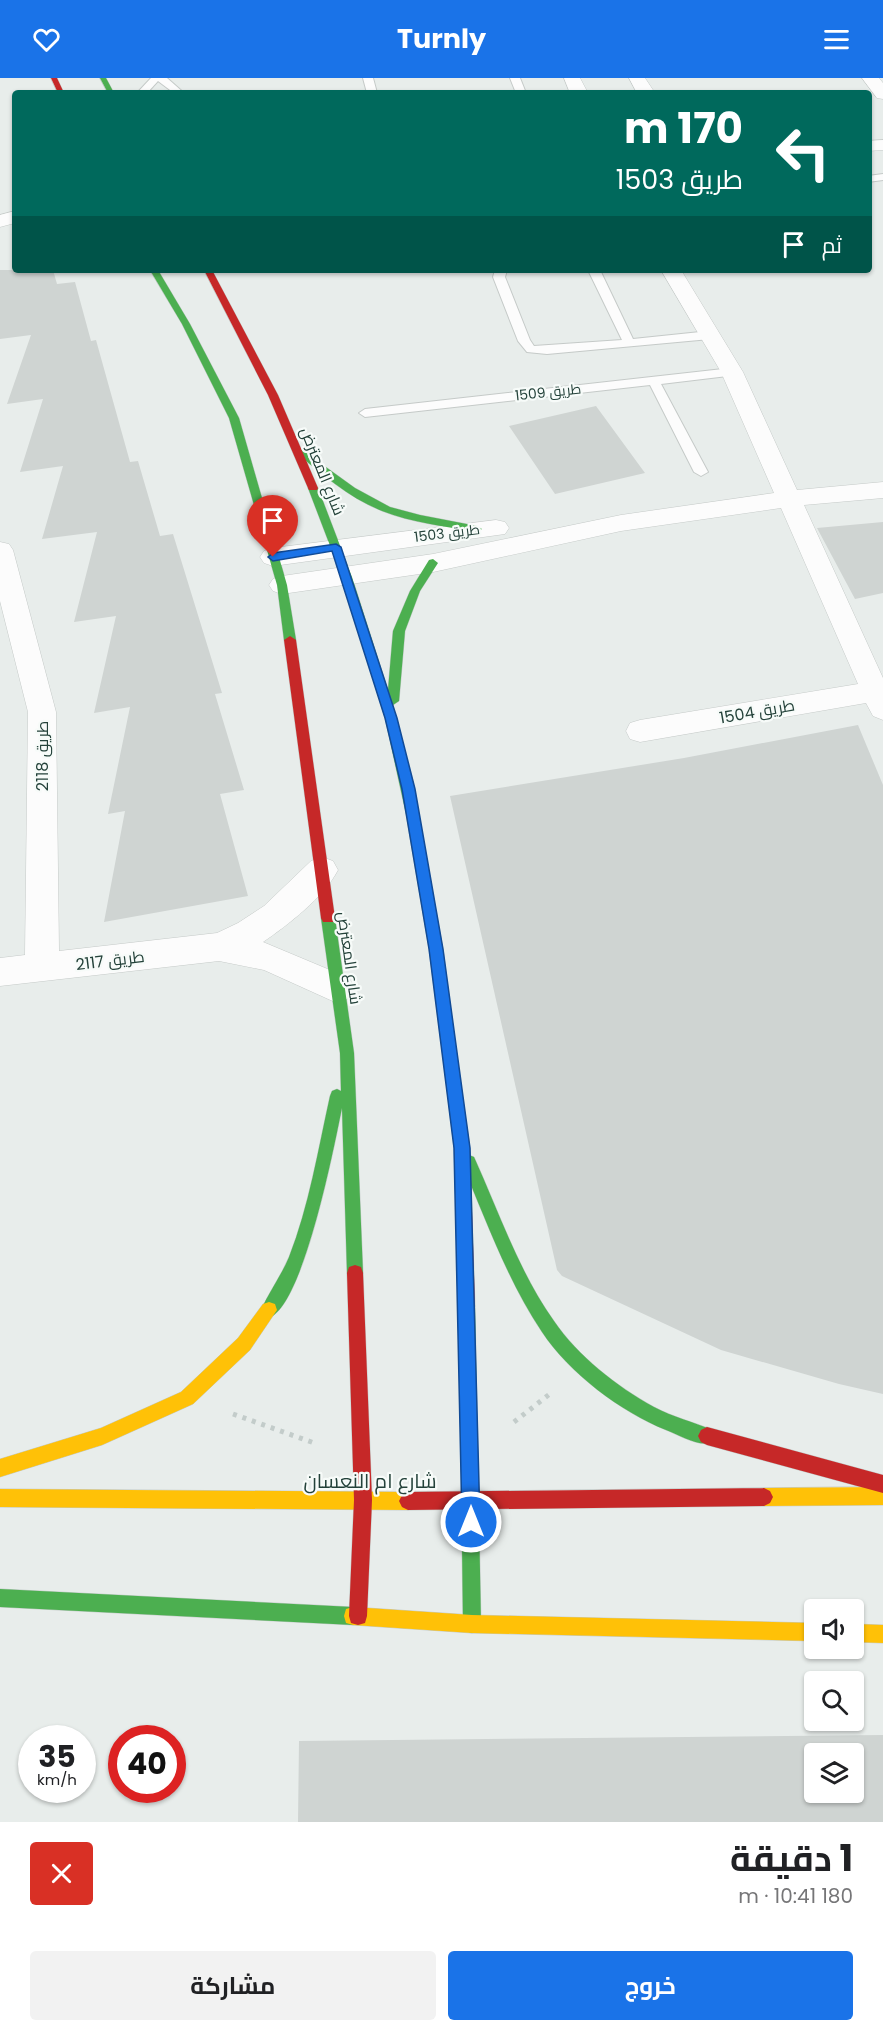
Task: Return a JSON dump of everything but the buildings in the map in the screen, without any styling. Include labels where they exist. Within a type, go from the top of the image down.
[{"type":"street","points":[[870,78],[883,94]]},
{"type":"street","name":"شارع المعترض","points":[[156,273],[186,324],[234,418],[282,585],[347,1053],[363,1500],[358,1616]]},
{"type":"street","name":"شارع المعترض","points":[[210,273],[273,395],[297,448],[336,547],[391,718],[408,789],[436,949],[462,1148],[471,1456],[472,1624]]},
{"type":"street","points":[[673,273],[732,372],[788,499]]},
{"type":"street","points":[[297,448],[352,492],[374,504],[422,518],[477,529]]},
{"type":"street","name":"طريق 1503","points":[[282,585],[433,563],[621,523],[788,499],[883,490]]},
{"type":"street","name":"طريق 1504","points":[[640,731],[880,696],[788,499]]},
{"type":"street","name":"طريق 1503","points":[[273,557],[477,529],[621,523]]},
{"type":"street","name":"طريق 2118","points":[[0,550],[42,712],[42,968]]},
{"type":"street","points":[[391,718],[399,631],[415,591],[433,563]]},
{"type":"street","name":"طريق 2117","points":[[0,972],[219,947],[237,941],[269,922],[322,870]]},
{"type":"street","name":"طريق 2117","points":[[219,947],[253,951],[268,956],[337,988]]},
{"type":"street","points":[[0,1468],[102,1436],[187,1398],[244,1344],[279,1295],[303,1241],[347,1053]]},
{"type":"street","points":[[462,1148],[522,1279],[549,1328],[584,1366],[629,1404],[683,1430],[883,1484]]},
{"type":"street","name":"شارع ام النعسان","points":[[0,1498],[471,1501],[883,1496]]},
{"type":"street","points":[[0,1598],[472,1624],[804,1632]]},
{"type":"street","points":[[864,1633],[883,1634]]},
{"type":"lane","points":[[145,90],[158,78],[168,82],[176,90]]},
{"type":"lane","points":[[500,273],[499,277],[524,341],[531,349],[547,350],[710,335]]},
{"type":"lane","points":[[595,273],[629,342]]},
{"type":"lane","name":"طريق 1509","points":[[365,412],[732,372]]},
{"type":"lane","points":[[654,381],[701,472]]},
{"type":"path","points":[[471,1456],[584,1366]]},
{"type":"path","points":[[187,1398],[362,1460]]},
{"type":"traffic: fast","points":[[103,78],[109,90]]},
{"type":"traffic: fast","points":[[156,273],[186,324],[234,418],[282,585],[290,640]]},
{"type":"traffic: fast","points":[[298,450],[329,475],[374,504],[420,519],[477,529]]},
{"type":"traffic: fast","points":[[313,488],[347,577],[391,718],[412,814]]},
{"type":"traffic: fast","points":[[393,701],[399,631],[415,591],[433,563]]},
{"type":"traffic: fast","points":[[328,918],[347,1053],[355,1273]]},
{"type":"traffic: fast","points":[[269,1310],[295,1261],[305,1234],[320,1179],[337,1096]]},
{"type":"traffic: fast","points":[[469,1162],[515,1267],[536,1308],[553,1333],[599,1380],[632,1404],[668,1423],[707,1436]]},
{"type":"traffic: fast","points":[[467,1306],[472,1624]]},
{"type":"traffic: fast","points":[[0,1598],[353,1616]]},
{"type":"traffic: slow","points":[[412,814],[436,949],[451,1066]]},
{"type":"traffic: slow","points":[[0,1468],[102,1436],[187,1398],[244,1344],[269,1310]]},
{"type":"traffic: slow","points":[[764,1497],[883,1496]]},
{"type":"traffic: slow","points":[[0,1498],[408,1501]]},
{"type":"traffic: slow","points":[[353,1616],[472,1624],[804,1632]]},
{"type":"traffic: slow","points":[[864,1633],[883,1634]]},
{"type":"traffic: jam","points":[[54,78],[60,90]]},
{"type":"traffic: jam","points":[[210,273],[273,395],[313,488]]},
{"type":"traffic: jam","points":[[290,640],[328,918]]},
{"type":"traffic: jam","points":[[451,1066],[462,1148],[467,1306]]},
{"type":"traffic: jam","points":[[355,1273],[363,1500],[358,1616]]},
{"type":"traffic: jam","points":[[707,1436],[883,1484]]},
{"type":"traffic: jam","points":[[408,1501],[764,1497]]},
{"type":"route","points":[[273,557],[336,547],[391,718],[408,789],[436,949],[462,1148],[471,1522]]}]
